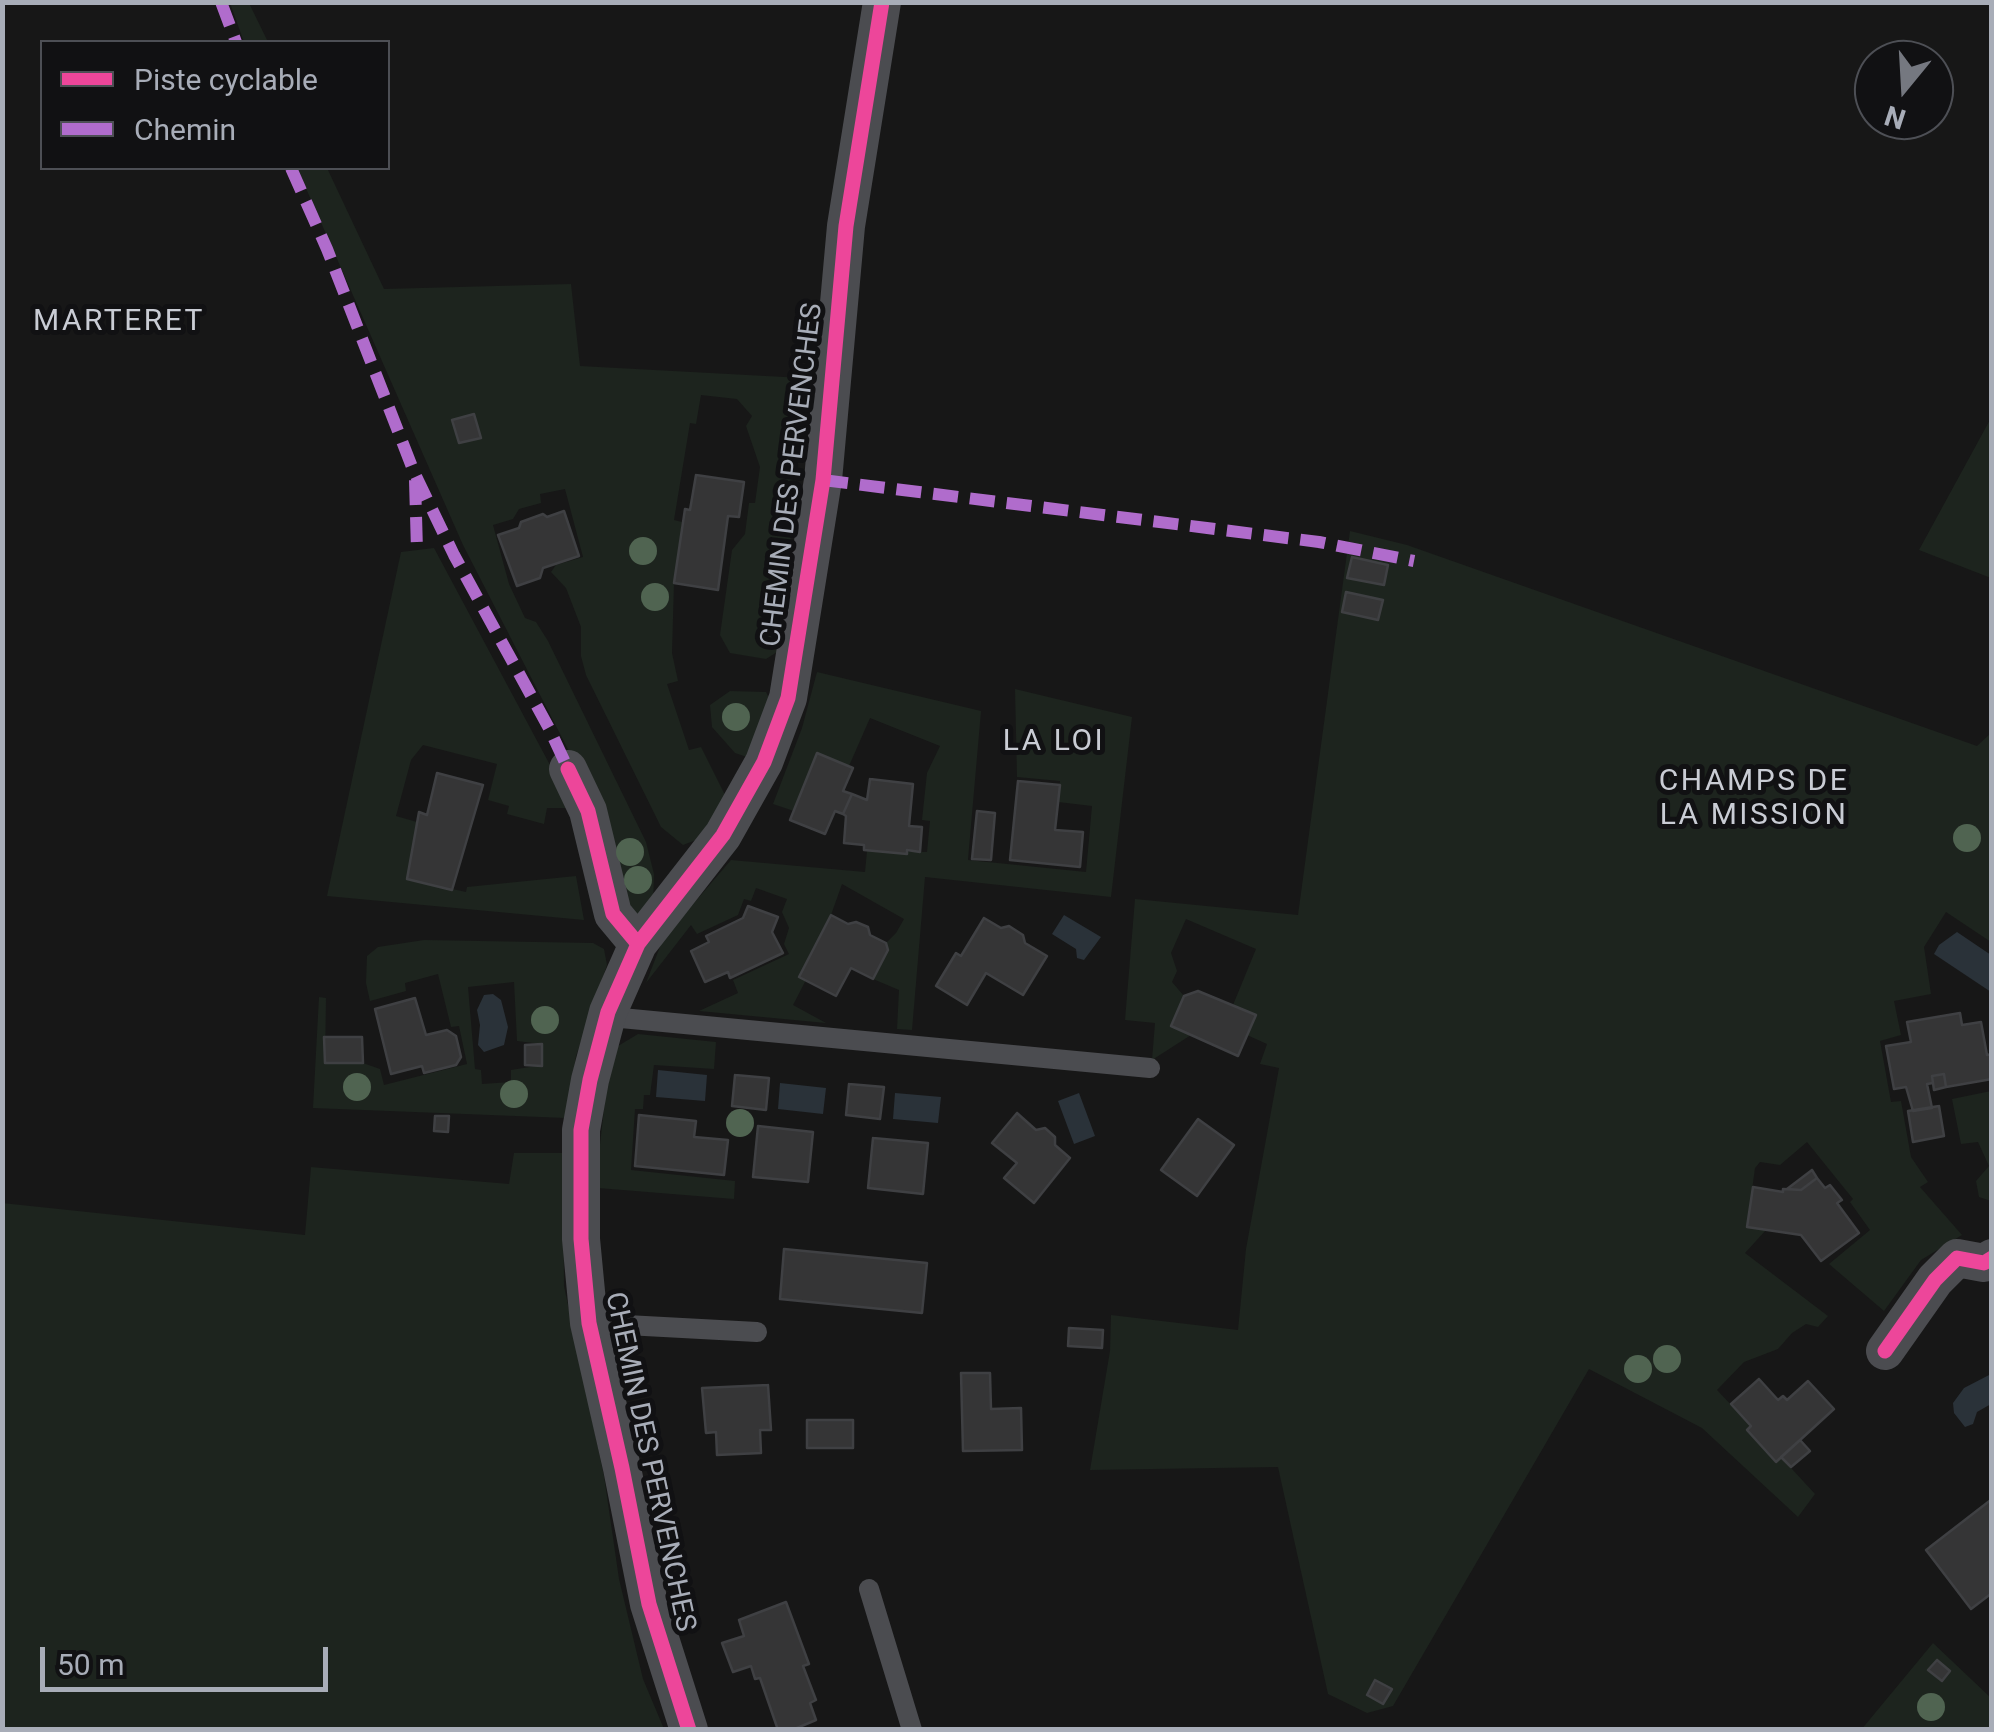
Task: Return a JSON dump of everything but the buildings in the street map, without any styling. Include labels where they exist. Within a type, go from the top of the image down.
[{"type":"street","name":"CHEMIN DES PERVENCHES","points":[[689,1730],[649,1604],[589,1323],[582,1239],[581,1130],[608,1012],[638,944],[723,836],[764,762],[788,698],[823,480],[846,226],[882,2]]},
{"type":"street","points":[[568,770],[588,811],[612,914],[638,944]]},
{"type":"street","points":[[1885,1351],[1935,1280],[1958,1258],[1984,1263],[1992,1258]]},
{"type":"lane","points":[[608,1012],[621,1018],[727,1029],[1150,1068]]},
{"type":"lane","points":[[589,1323],[757,1332]]},
{"type":"lane","points":[[869,1589],[912,1730]]},
{"type":"shaded area","points":[[230,3],[249,3],[267,40],[243,40]]},
{"type":"shaded area","points":[[298,170],[328,170],[384,289],[571,284],[580,366],[803,378],[793,521],[782,600],[792,603],[785,647],[766,659],[730,653],[720,635],[732,550],[745,534],[749,503],[755,503],[760,467],[746,426],[752,416],[737,399],[701,395],[696,424],[690,423],[674,520],[682,522],[674,583],[672,653],[678,681],[667,684],[689,750],[701,747],[726,797],[723,809],[696,840],[683,845],[661,827],[586,675],[581,656],[581,627],[566,588],[551,572],[556,565],[583,557],[565,489],[540,494],[541,503],[519,509],[513,519],[493,525],[509,584],[525,618],[536,622],[548,641],[646,842],[654,874],[653,905],[645,913],[635,914],[627,908],[593,798],[463,545]]},
{"type":"shaded area","points":[[1991,418],[1991,578],[1919,550]]},
{"type":"shaded area","points":[[1350,531],[1407,545],[1977,746],[1991,733],[1991,942],[1946,912],[1924,947],[1931,994],[1894,1001],[1901,1035],[1880,1041],[1891,1102],[1901,1101],[1911,1157],[1928,1182],[1920,1187],[1962,1235],[1921,1260],[1884,1311],[1829,1264],[1870,1230],[1850,1202],[1853,1199],[1807,1142],[1780,1165],[1760,1162],[1755,1168],[1747,1227],[1766,1230],[1745,1253],[1828,1316],[1818,1327],[1806,1324],[1792,1333],[1778,1349],[1744,1362],[1717,1390],[1751,1426],[1747,1430],[1776,1461],[1781,1457],[1815,1494],[1798,1517],[1702,1428],[1589,1369],[1393,1706],[1367,1713],[1328,1694],[1278,1467],[1090,1470],[1110,1351],[1111,1315],[1238,1330],[1246,1249],[1279,1068],[1260,1064],[1267,1044],[1247,1035],[1255,1015],[1233,1005],[1256,949],[1186,919],[1171,953],[1177,971],[1172,982],[1184,996],[1171,1026],[1191,1035],[1152,1060],[1155,1023],[1125,1020],[1135,899],[1298,915]]},
{"type":"shaded area","points":[[434,548],[573,808],[547,808],[544,824],[507,814],[509,806],[488,800],[497,764],[423,745],[411,760],[396,816],[417,822],[407,879],[466,892],[467,887],[576,876],[584,920],[327,896],[401,552]]},
{"type":"shaded area","points":[[817,672],[981,711],[968,860],[1086,872],[1092,806],[1058,802],[1060,781],[1017,777],[1015,689],[1132,717],[1111,897],[925,877],[912,1030],[897,1029],[899,990],[873,979],[888,950],[886,943],[904,919],[842,884],[831,915],[799,976],[806,980],[793,1005],[826,1023],[699,1011],[738,993],[733,980],[789,954],[784,944],[789,928],[782,912],[787,899],[756,888],[751,901],[744,899],[738,915],[697,934],[691,925],[646,983],[663,939],[731,860],[865,872],[867,851],[927,852],[930,821],[922,820],[927,773],[940,746],[870,718],[849,766],[794,811],[773,804],[802,728]]},
{"type":"shaded area","points":[[730,691],[766,692],[769,698],[747,757],[735,753],[712,727],[710,705]]},
{"type":"shaded area","points":[[1064,915],[1101,937],[1084,960],[1077,958],[1076,949],[1052,934]]},
{"type":"shaded area","points":[[1957,932],[1991,955],[1991,992],[1934,954],[1939,945]]},
{"type":"shaded area","points":[[424,940],[593,943],[604,949],[607,965],[576,1056],[566,1118],[313,1108],[319,997],[326,998],[325,1063],[363,1063],[380,1069],[384,1085],[467,1064],[459,1026],[451,1027],[438,974],[405,983],[406,991],[370,1001],[367,956],[378,947]],"holes":[[[514,982],[517,1041],[542,1044],[542,1065],[511,1070],[511,1082],[482,1084],[481,1070],[475,1069],[468,987]]]},
{"type":"shaded area","points":[[493,994],[501,1000],[508,1027],[504,1045],[484,1052],[478,1045],[477,1010],[484,995]]},
{"type":"shaded area","points":[[638,1034],[716,1042],[714,1069],[654,1065],[650,1095],[644,1095],[643,1109],[635,1109],[631,1170],[735,1181],[734,1199],[598,1188],[606,1091],[618,1046]]},
{"type":"shaded area","points":[[658,1070],[707,1075],[705,1101],[656,1097]]},
{"type":"shaded area","points":[[780,1083],[826,1088],[823,1114],[778,1109]]},
{"type":"shaded area","points":[[1992,1091],[1991,1201],[1979,1197],[1976,1181],[1989,1166],[1978,1142],[1961,1144],[1952,1099]]},
{"type":"shaded area","points":[[895,1093],[941,1097],[938,1123],[893,1119]]},
{"type":"shaded area","points":[[1079,1093],[1095,1136],[1074,1144],[1058,1101]]},
{"type":"shaded area","points":[[514,1153],[563,1153],[564,1286],[604,1476],[619,1579],[643,1679],[664,1729],[3,1729],[2,1203],[305,1235],[311,1167],[509,1184]]},
{"type":"shaded area","points":[[1991,1374],[1991,1404],[1977,1412],[1973,1424],[1965,1427],[1954,1413],[1953,1403],[1964,1388]]},
{"type":"shaded area","points":[[1933,1643],[1991,1698],[1991,1729],[1861,1730]]},
{"type":"marked path","points":[[221,2],[235,40]]},
{"type":"marked path","points":[[292,170],[414,472],[568,769]]},
{"type":"marked path","points":[[415,480],[417,550]]},
{"type":"marked path","points":[[823,480],[1319,542],[1414,561]]},
{"type":"cycle path","points":[[689,1730],[649,1604],[589,1323],[581,1239],[581,1130],[608,1012],[638,944],[723,835],[764,762],[788,698],[823,480],[846,226],[882,2]]},
{"type":"cycle path","points":[[568,769],[588,811],[613,914],[638,944]]},
{"type":"cycle path","points":[[1885,1351],[1935,1280],[1957,1258],[1984,1263],[1992,1258]]},
{"type":"district","name":"MARTERET","points":[[119,322]]},
{"type":"district","name":"LA LOI","points":[[1054,742]]},
{"type":"district","name":"CHAMPS DE LA MISSION","points":[[1754,799]]}]
